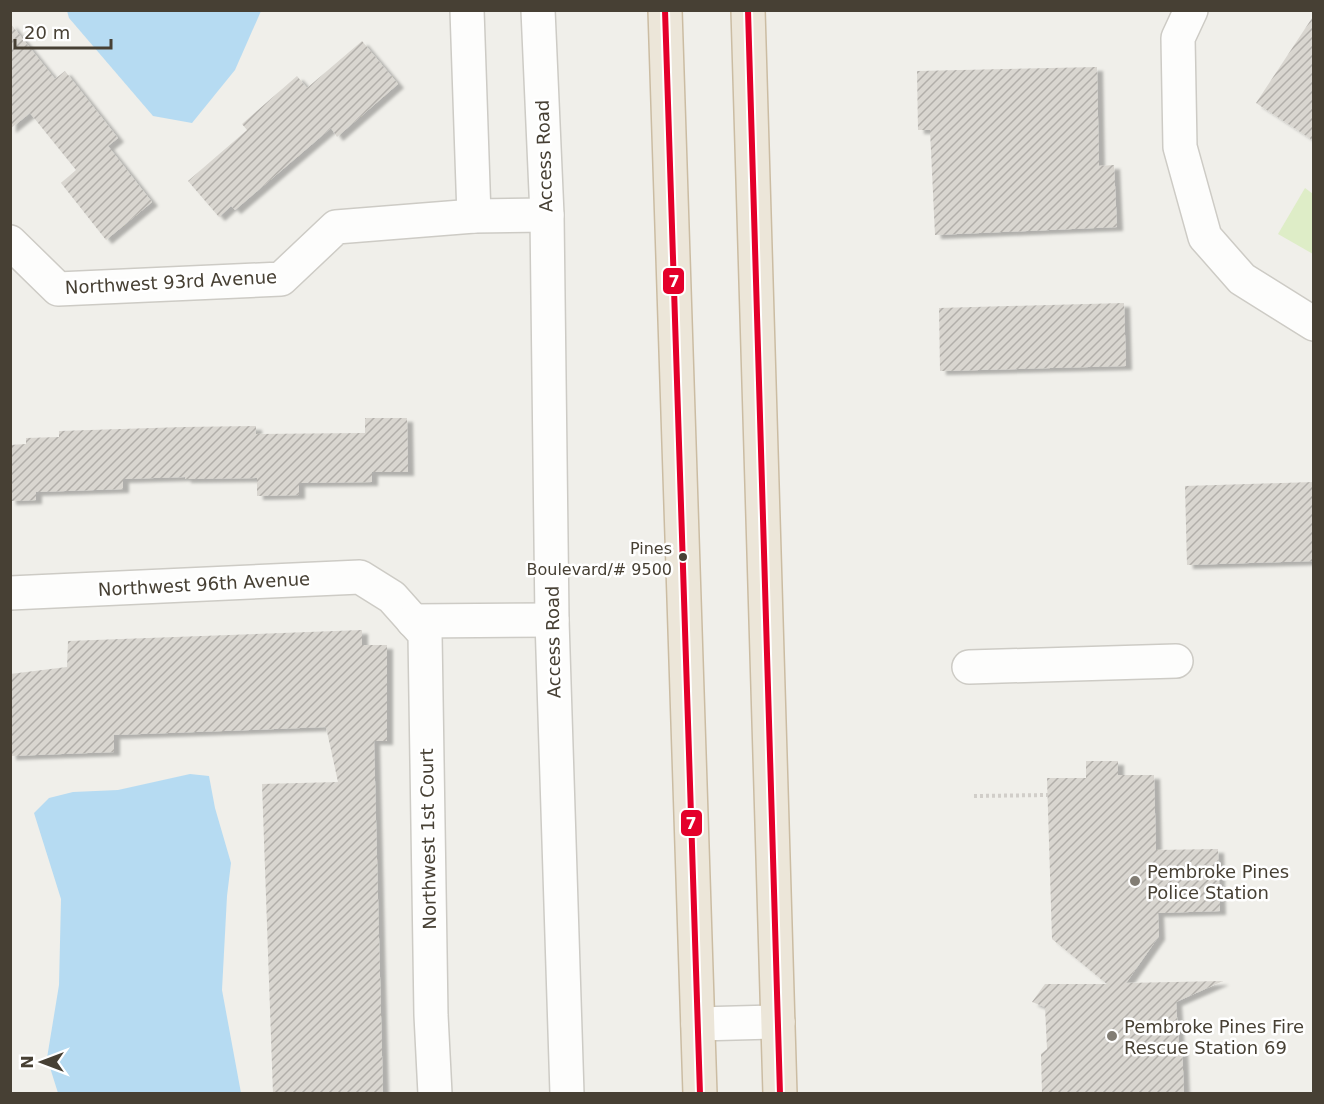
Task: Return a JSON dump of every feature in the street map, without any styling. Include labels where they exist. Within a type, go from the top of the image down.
[{"type":"highway","points":[[665,10],[700,1094]]},
{"type":"highway","points":[[748,10],[780,1094]]},
{"type":"street","points":[[467,10],[474,216]]},
{"type":"street","name":"Access Road","points":[[538,10],[547,215],[552,620],[567,1094]]},
{"type":"street","points":[[1191,10],[1178,39],[1180,147],[1204,237],[1242,279],[1314,324]]},
{"type":"street","name":"Northwest 93rd Avenue","points":[[10,242],[58,289],[281,279],[336,227],[474,216],[547,215]]},
{"type":"street","name":"Northwest 96th Avenue","points":[[10,593],[360,577],[392,597]]},
{"type":"street","name":"Northwest 1st Court","points":[[392,597],[425,620],[431,1015],[435,1094]]},
{"type":"street","points":[[425,620],[552,620]]},
{"type":"street","points":[[969,667],[1176,662]]},
{"type":"street","points":[[698,1024],[778,1022]]},
{"type":"path","points":[[974,796],[1048,795]]},
{"type":"green space","points":[[1305,188],[1313,194],[1313,254],[1278,234]]},
{"type":"water","points":[[67,10],[261,11],[235,70],[192,123],[153,116],[69,18]]},
{"type":"water","points":[[190,774],[209,776],[215,808],[231,863],[222,990],[241,1093],[58,1093],[47,1058],[59,985],[61,899],[34,813],[49,798],[73,792],[118,790]]},
{"type":"building","points":[[1314,15],[1314,141],[1256,103]]},
{"type":"building","points":[[10,23],[55,79],[65,71],[118,138],[108,146],[152,202],[106,240],[61,183],[76,170],[30,113],[10,129]]},
{"type":"building","points":[[362,41],[398,84],[337,137],[331,128],[235,210],[231,206],[219,217],[188,181],[247,130],[242,124],[297,76],[307,88]]},
{"type":"building","points":[[1097,67],[1099,166],[1114,165],[1117,227],[935,235],[930,130],[918,130],[917,71]]},
{"type":"building","points":[[1124,303],[1126,366],[940,371],[939,308]]},
{"type":"building","points":[[365,418],[407,418],[408,472],[372,472],[372,482],[299,483],[299,495],[257,496],[257,478],[185,479],[185,477],[123,479],[123,489],[36,492],[36,500],[10,501],[10,445],[26,444],[26,438],[59,437],[59,431],[184,427],[256,426],[256,434],[365,433]]},
{"type":"building","points":[[1314,482],[1314,561],[1187,565],[1185,486]]},
{"type":"building","points":[[362,630],[362,645],[387,645],[387,741],[374,741],[383,1094],[273,1094],[262,784],[338,782],[326,727],[114,735],[114,752],[10,756],[10,674],[67,667],[68,641]]},
{"type":"building","points":[[1086,761],[1118,761],[1118,775],[1154,775],[1156,850],[1218,849],[1220,911],[1158,913],[1159,936],[1126,983],[1223,981],[1176,1002],[1179,1046],[1182,1046],[1184,1094],[1042,1094],[1041,1054],[1047,1049],[1045,1007],[1032,1002],[1045,984],[1107,984],[1052,939],[1047,778],[1086,778]]},
{"type":"transit line","name":"7","points":[[665,10],[700,1094]]},
{"type":"transit line","name":"7","points":[[748,10],[780,1094]]},
{"type":"place","name":"Pines Boulevard/# 9500","points":[[683,557]]},
{"type":"place","name":"Pembroke Pines Police Station","points":[[1135,881]]},
{"type":"place","name":"Pembroke Pines Fire Rescue Station 69","points":[[1112,1036]]}]
